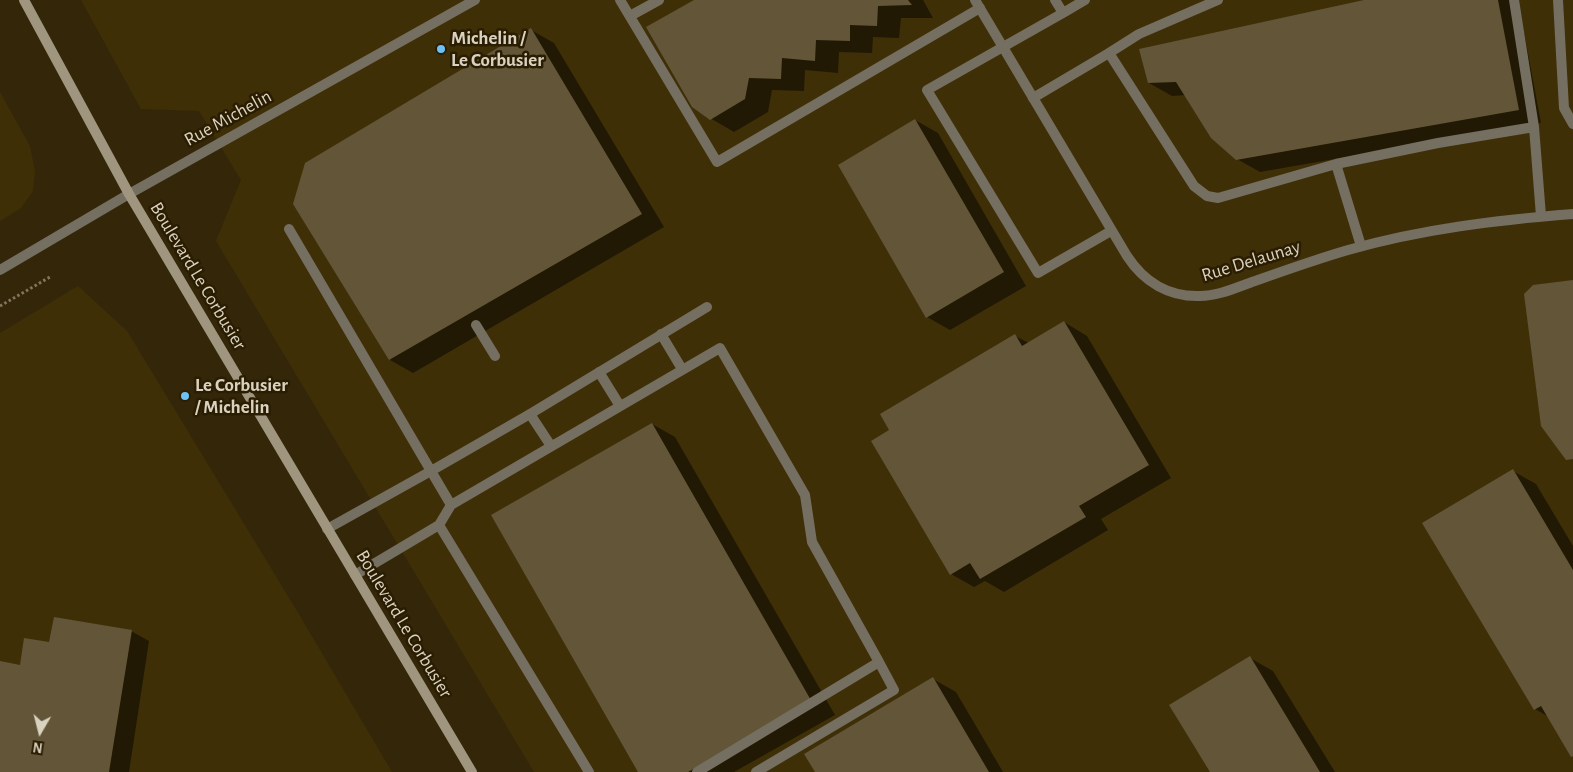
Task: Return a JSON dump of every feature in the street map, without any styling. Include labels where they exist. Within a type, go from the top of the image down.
[{"type":"street","name":"Boulevard Le Corbusier","points":[[24,0],[129,194],[472,772]]},
{"type":"street","name":"Rue Michelin","points":[[0,270],[129,194],[475,0]]},
{"type":"street","points":[[620,0],[717,162],[978,4]]},
{"type":"street","points":[[630,16],[659,0]]},
{"type":"street","points":[[1055,0],[1063,13]]},
{"type":"street","points":[[1085,0],[928,90],[1038,274],[1112,231]]},
{"type":"street","points":[[1033,98],[1139,34],[1218,0]]},
{"type":"street","points":[[1514,0],[1534,127],[1542,216]]},
{"type":"street","points":[[1558,0],[1564,108],[1573,124]]},
{"type":"street","name":"Rue Delaunay","points":[[978,4],[1133,265],[1149,281],[1169,292],[1191,296],[1218,293],[1311,261],[1380,241],[1464,225],[1573,214]]},
{"type":"street","points":[[1109,53],[1194,186],[1207,196],[1224,197],[1336,164],[1438,143],[1534,127]]},
{"type":"street","points":[[1336,164],[1362,246]]},
{"type":"street","points":[[289,228],[451,504]]},
{"type":"street","points":[[327,529],[530,414],[707,306]]},
{"type":"street","points":[[476,325],[495,356]]},
{"type":"street","points":[[661,334],[682,369]]},
{"type":"street","points":[[355,575],[439,525],[451,504],[720,348],[805,495],[812,542],[894,690],[756,772]]},
{"type":"street","points":[[599,372],[620,406]]},
{"type":"street","points":[[530,414],[550,446]]},
{"type":"street","points":[[439,525],[589,772]]},
{"type":"street","points":[[697,772],[879,662]]},
{"type":"path","points":[[0,306],[50,277]]},
{"type":"shaded area","points":[[81,0],[1573,0],[1573,772],[534,772],[216,241],[241,180],[199,111],[141,109]]},
{"type":"shaded area","points":[[0,92],[30,146],[35,171],[33,191],[21,208],[0,221]]},
{"type":"shaded area","points":[[78,286],[127,331],[392,772],[0,772],[0,333]]},
{"type":"building","points":[[694,0],[908,0],[912,5],[878,6],[877,26],[850,25],[850,41],[816,40],[815,61],[782,58],[781,79],[749,78],[745,99],[710,120],[692,107],[646,27]]},
{"type":"building","points":[[1364,0],[1498,0],[1519,110],[1236,160],[1211,138],[1176,82],[1148,83],[1139,49]]},
{"type":"building","points":[[531,28],[642,214],[389,360],[293,204],[305,163]]},
{"type":"building","points":[[915,119],[1004,272],[926,318],[838,165]]},
{"type":"building","points":[[1573,280],[1573,459],[1566,460],[1541,426],[1524,294],[1533,285]]},
{"type":"building","points":[[1064,321],[1149,465],[1079,506],[1086,517],[980,579],[970,563],[950,575],[871,441],[889,430],[880,414],[1015,334],[1022,346]]},
{"type":"building","points":[[652,423],[812,702],[688,772],[638,772],[491,515]]},
{"type":"building","points":[[1513,469],[1573,570],[1573,756],[1571,757],[1541,706],[1534,710],[1422,523]]},
{"type":"building","points":[[54,617],[132,630],[109,772],[0,772],[0,661],[20,665],[24,638],[49,642]]},
{"type":"building","points":[[1250,656],[1320,772],[1210,772],[1169,705]]},
{"type":"building","points":[[933,677],[989,772],[815,772],[804,754]]},
{"type":"place","name":"Michelin / Le Corbusier","points":[[441,49]]},
{"type":"place","name":"Le Corbusier / Michelin","points":[[185,396]]}]
